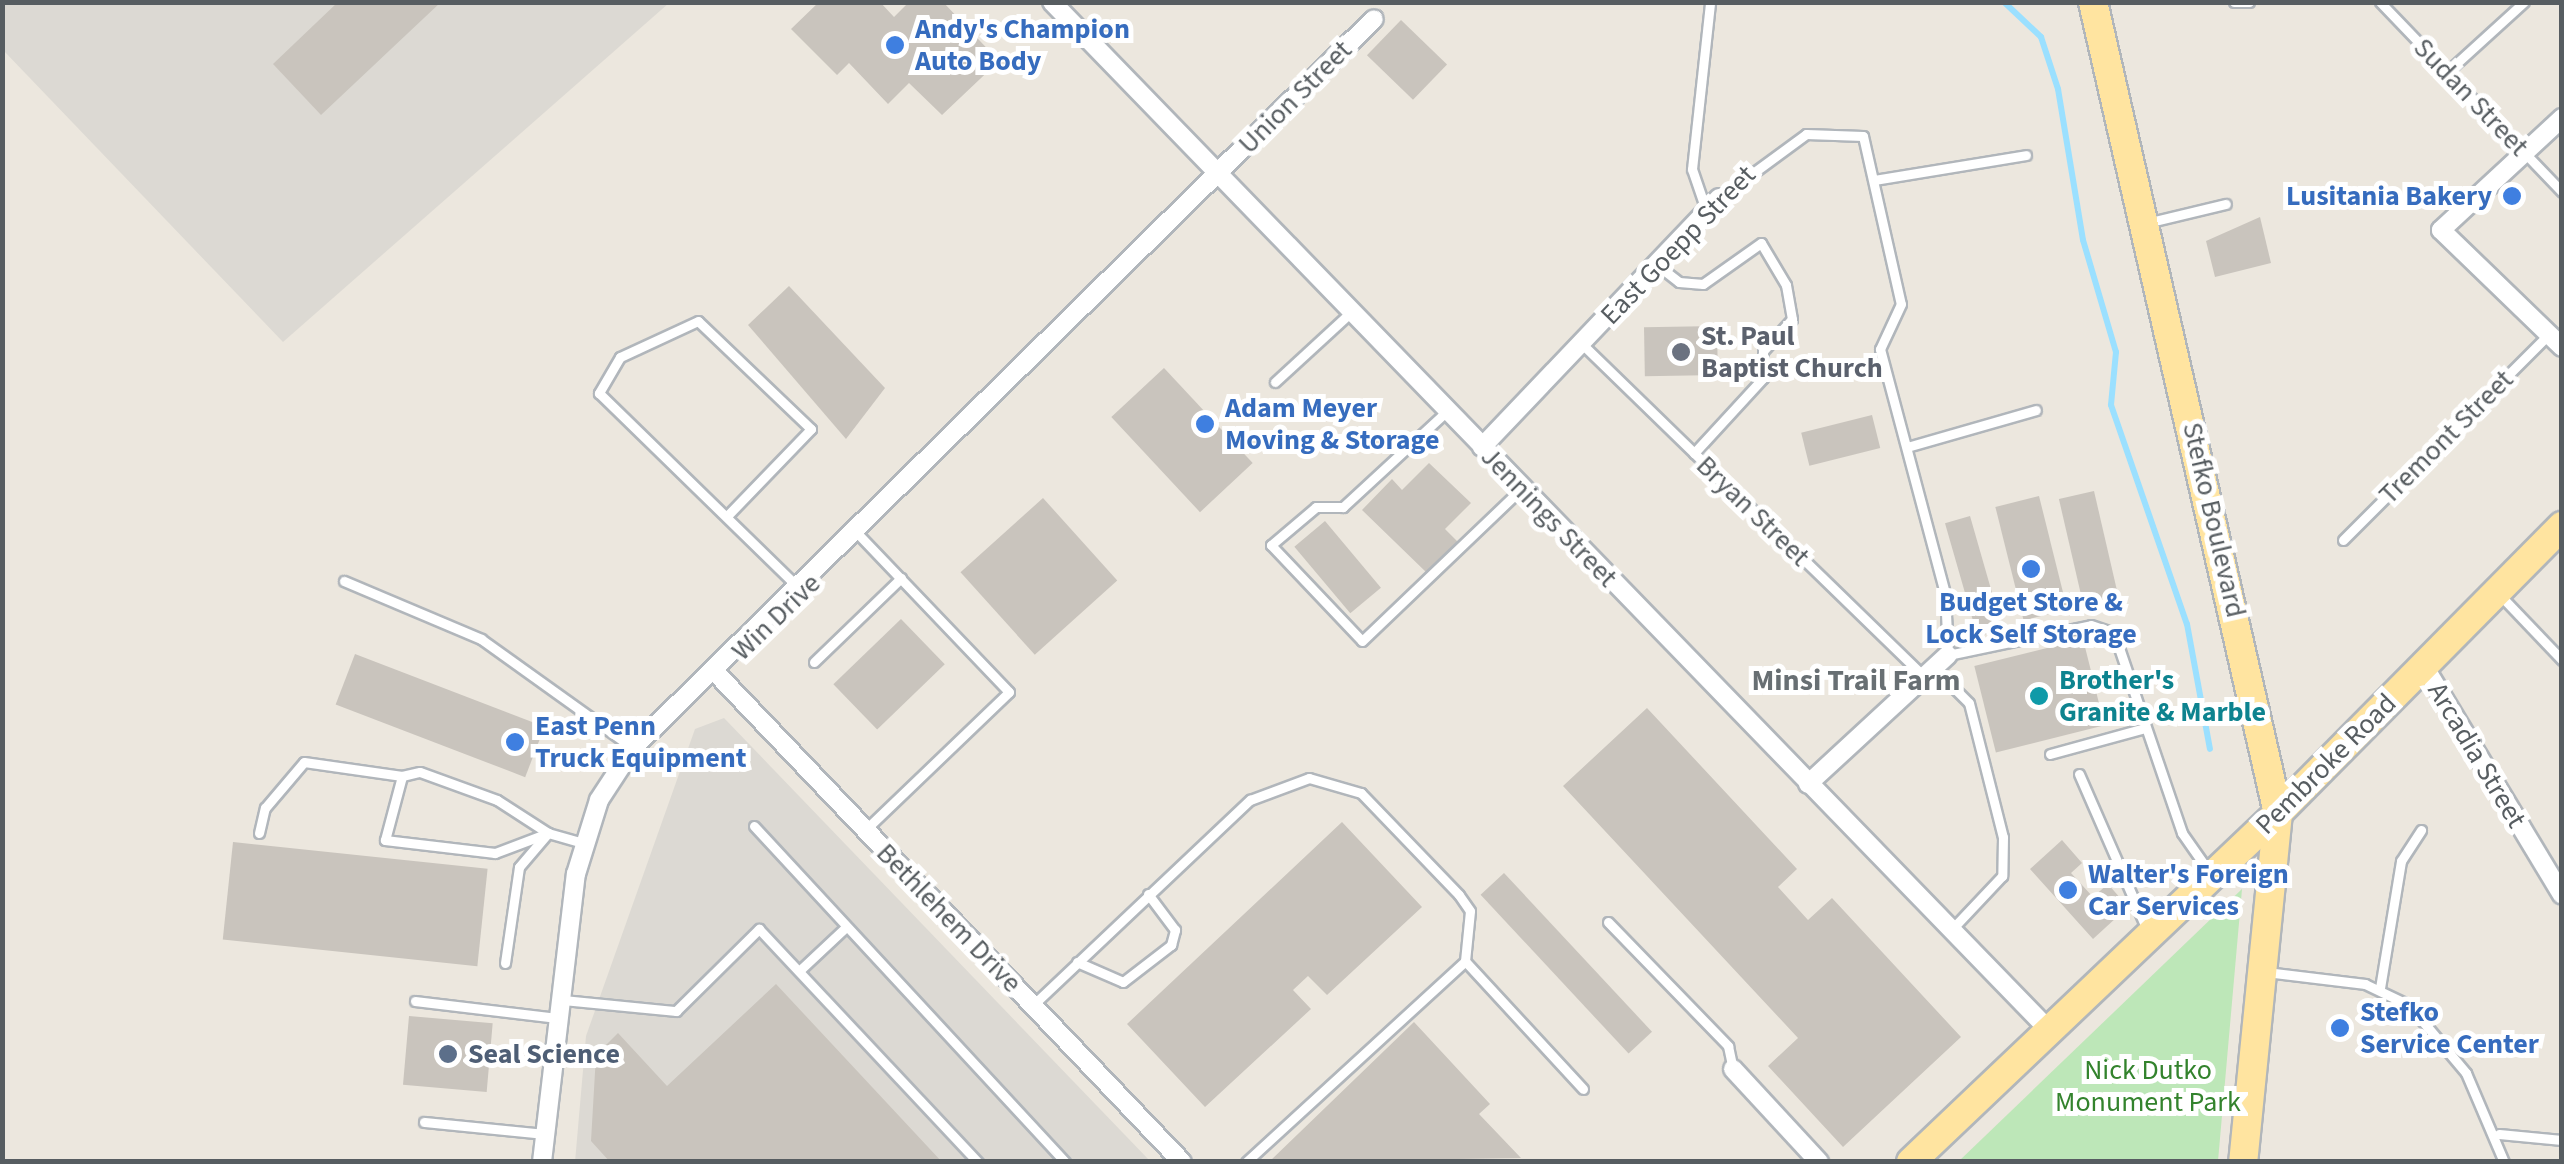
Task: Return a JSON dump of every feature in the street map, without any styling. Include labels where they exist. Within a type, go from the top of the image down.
[{"type":"main road","name":"Stefko Boulevard","points":[[2093,2],[2278,813],[2266,972],[2243,1162]]},
{"type":"main road","name":"Pembroke Road","points":[[1911,1162],[2278,813],[2562,526]]},
{"type":"street","name":"Jennings Street","points":[[1052,2],[1215,175],[2049,1030]]},
{"type":"street","name":"Union Street","points":[[1215,175],[1374,19]]},
{"type":"street","points":[[2555,340],[2441,230],[2562,118]]},
{"type":"street","name":"Win Drive","points":[[542,1162],[558,1009],[584,843],[633,748],[802,591],[1215,175]]},
{"type":"street","name":"East Goepp Street","points":[[1482,446],[1713,205]]},
{"type":"street","name":"Arcadia Street","points":[[2424,666],[2562,895]]},
{"type":"street","points":[[1808,784],[1935,667]]},
{"type":"street","name":"Bethlehem Drive","points":[[717,674],[1182,1162]]},
{"type":"street","points":[[1733,1069],[1818,1162]]},
{"type":"lane","points":[[1710,2],[1692,169],[1713,205]]},
{"type":"lane","points":[[2234,2],[2249,2]]},
{"type":"lane","name":"Sudan Street","points":[[2380,2],[2562,192]]},
{"type":"lane","points":[[2447,72],[2524,2]]},
{"type":"lane","name":"East Goepp Street","points":[[1713,205],[1806,134],[1862,136],[1902,304],[1880,349],[1907,447]]},
{"type":"lane","points":[[1874,180],[2026,155]]},
{"type":"lane","points":[[2143,223],[2226,204]]},
{"type":"lane","points":[[1656,264],[1679,282],[1703,284],[1760,244],[1786,285],[1792,319],[1763,351],[1763,378],[1694,453]]},
{"type":"lane","points":[[1275,382],[1350,312]]},
{"type":"lane","points":[[727,516],[812,429],[698,321],[620,357],[599,392],[802,591]]},
{"type":"lane","name":"Tremont Street","points":[[2343,540],[2555,340]]},
{"type":"lane","name":"Bryan Street","points":[[1582,344],[1694,453],[1935,667],[1968,703],[2003,836],[2002,876],[1952,929]]},
{"type":"lane","points":[[1935,667],[1954,634],[1907,447],[2036,410]]},
{"type":"lane","points":[[1447,411],[1342,507],[1316,507],[1271,545],[1362,641],[1522,488]]},
{"type":"lane","points":[[859,534],[1009,692],[865,830]]},
{"type":"lane","points":[[814,662],[901,578]]},
{"type":"lane","points":[[344,581],[481,639],[633,748]]},
{"type":"lane","points":[[2497,592],[2562,660]]},
{"type":"lane","points":[[1935,667],[2091,625],[2114,632],[2182,833],[2212,876]]},
{"type":"lane","points":[[2050,754],[2145,728]]},
{"type":"lane","points":[[259,833],[265,808],[304,762],[402,776],[420,772],[497,800],[548,833],[584,843]]},
{"type":"lane","points":[[2078,774],[2149,934]]},
{"type":"lane","points":[[402,776],[384,840],[495,853],[548,833]]},
{"type":"lane","points":[[1033,1005],[1250,800],[1310,778],[1338,781],[1361,792],[1459,895],[1470,912],[1465,961],[1246,1162]]},
{"type":"lane","points":[[754,826],[1065,1162]]},
{"type":"lane","points":[[2380,988],[2401,860],[2421,830]]},
{"type":"lane","points":[[505,963],[519,866],[548,833]]},
{"type":"lane","points":[[1077,962],[1123,982],[1171,945],[1175,930],[1148,894]]},
{"type":"lane","points":[[1608,922],[1728,1046],[1733,1069]]},
{"type":"lane","points":[[799,972],[846,927]]},
{"type":"lane","points":[[415,1001],[676,1012],[759,929],[978,1162]]},
{"type":"lane","points":[[1465,961],[1583,1089]]},
{"type":"lane","points":[[2266,972],[2380,988],[2440,1036],[2499,1134],[2504,1162]]},
{"type":"lane","points":[[424,1122],[544,1134]]},
{"type":"lane","points":[[2499,1134],[2562,1140]]},
{"type":"shaded area","points":[[3,3],[669,3],[283,342],[3,50]]},
{"type":"shaded area","points":[[724,718],[1150,1161],[575,1162],[586,1036],[695,729]]},
{"type":"green space","name":"Nick Dutko Monument Park","points":[[2242,889],[2218,1161],[1959,1161]]},
{"type":"building","points":[[338,2],[441,2],[321,115],[273,64]]},
{"type":"building","name":"Andy's Champion Auto Body","points":[[819,2],[880,2],[894,17],[909,2],[943,2],[999,61],[942,115],[909,83],[888,104],[849,63],[837,75],[791,29]]},
{"type":"building","points":[[1401,20],[1447,64],[1413,100],[1367,55]]},
{"type":"building","points":[[2260,217],[2271,263],[2215,277],[2206,241]]},
{"type":"building","points":[[789,286],[885,388],[846,439],[748,325]]},
{"type":"building","name":"St. Paul Baptist Church","points":[[1717,326],[1718,375],[1645,376],[1644,327]]},
{"type":"building","points":[[1164,368],[1253,463],[1200,512],[1111,417]]},
{"type":"building","points":[[1872,415],[1880,448],[1809,466],[1801,433]]},
{"type":"building","points":[[1429,463],[1471,503],[1445,529],[1458,542],[1427,573],[1362,510],[1392,479],[1402,490]]},
{"type":"building","points":[[2094,491],[2119,601],[2084,609],[2059,499]]},
{"type":"building","points":[[2039,496],[2067,610],[2024,620],[1995,507]]},
{"type":"building","points":[[1043,498],[1117,580],[1035,655],[961,572]]},
{"type":"building","points":[[1970,516],[2003,629],[1978,637],[1945,523]]},
{"type":"building","points":[[1325,521],[1381,588],[1350,613],[1294,547]]},
{"type":"building","points":[[901,619],[945,664],[877,730],[833,684]]},
{"type":"building","name":"Brother's Granite & Marble","points":[[2083,639],[2105,725],[1996,752],[1974,666]]},
{"type":"building","points":[[355,654],[545,727],[525,777],[336,704]]},
{"type":"building","points":[[1647,708],[1797,869],[1778,887],[1808,920],[1832,898],[1961,1037],[1843,1147],[1768,1066],[1798,1038],[1563,786]]},
{"type":"building","points":[[1342,822],[1422,907],[1327,995],[1308,976],[1293,990],[1311,1009],[1205,1107],[1127,1024]]},
{"type":"building","name":"Walter's Foreign Car Services","points":[[2062,840],[2082,863],[2071,873],[2093,897],[2108,884],[2128,907],[2093,939],[2030,869]]},
{"type":"building","points":[[233,842],[488,869],[477,966],[223,939]]},
{"type":"building","points":[[1504,873],[1652,1032],[1629,1054],[1481,895]]},
{"type":"building","points":[[776,984],[942,1162],[610,1162],[591,1141],[596,1055],[618,1033],[667,1086]]},
{"type":"building","points":[[409,1016],[493,1023],[487,1092],[403,1085]]},
{"type":"building","points":[[1414,1022],[1490,1104],[1479,1114],[1521,1158],[1269,1162]]},
{"type":"waterway","points":[[2004,2],[2041,37],[2058,89],[2083,240],[2116,352],[2111,405],[2187,624],[2210,749]]},
{"type":"place","name":"Andy's Champion Auto Body","points":[[895,45]]},
{"type":"place","name":"Lusitania Bakery","points":[[2512,196]]},
{"type":"place","name":"St. Paul Baptist Church","points":[[1681,352]]},
{"type":"place","name":"Adam Meyer Moving & Storage","points":[[1205,424]]},
{"type":"place","name":"Budget Store & Lock Self Storage","points":[[2031,569]]},
{"type":"place","name":"Brother's Granite & Marble","points":[[2039,696]]},
{"type":"place","name":"East Penn Truck Equipment","points":[[515,742]]},
{"type":"place","name":"Walter's Foreign Car Services","points":[[2068,890]]},
{"type":"place","name":"Stefko Service Center","points":[[2340,1028]]},
{"type":"place","name":"Seal Science","points":[[448,1054]]},
{"type":"district","name":"Minsi Trail Farm","points":[[1856,681]]}]
